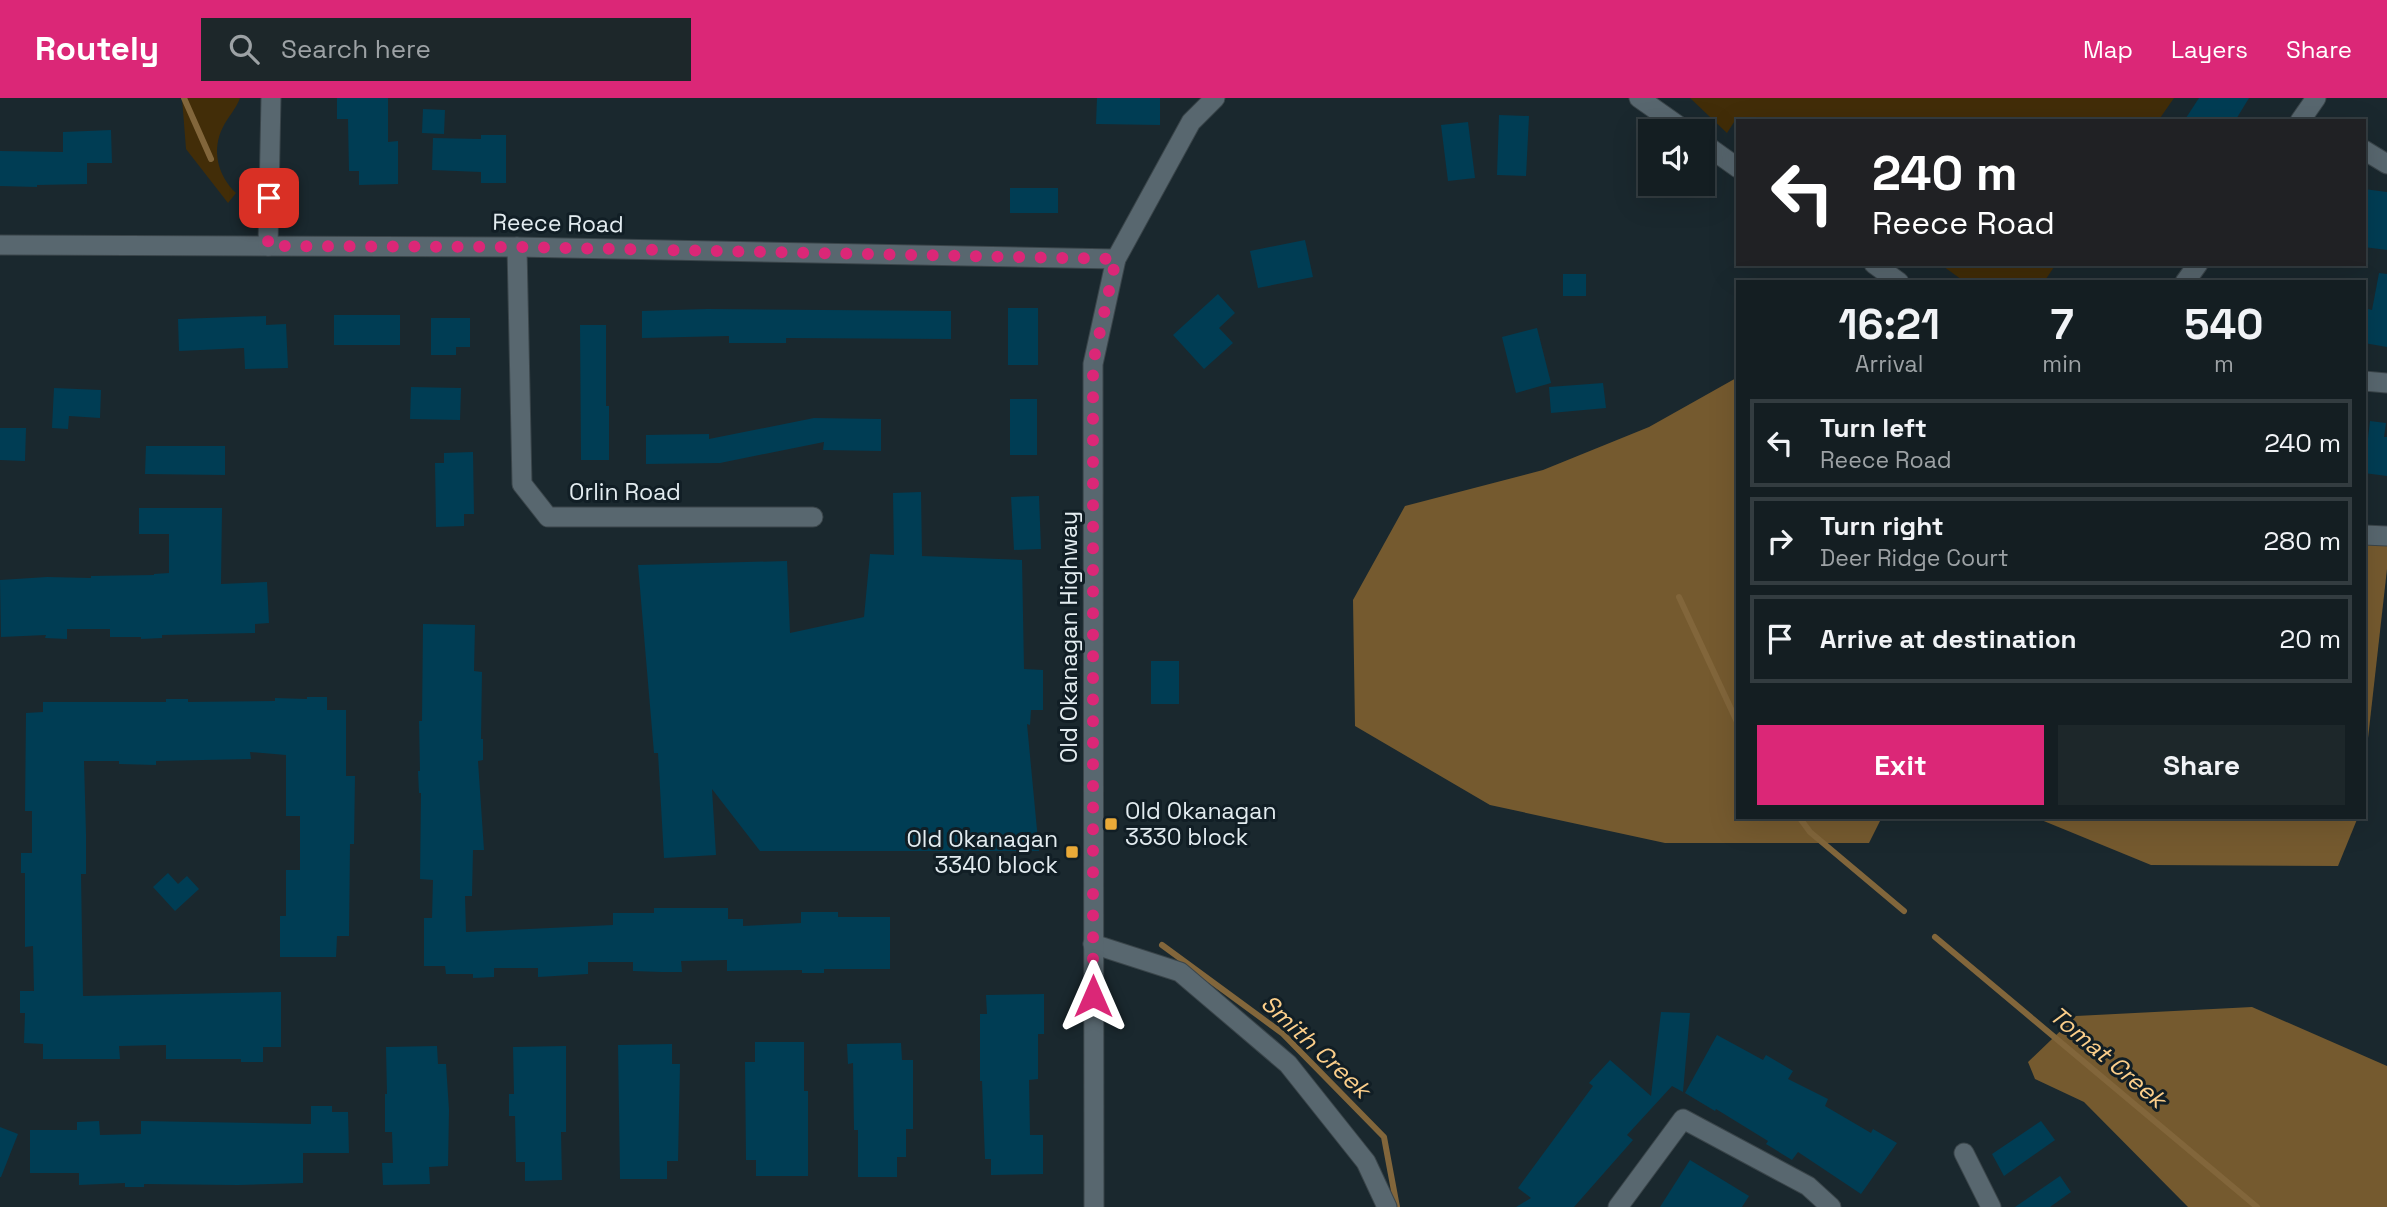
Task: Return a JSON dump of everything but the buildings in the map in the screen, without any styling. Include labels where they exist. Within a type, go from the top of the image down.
[{"type":"street","points":[[268,246],[271,98]]},
{"type":"street","name":"Old Okanagan Highway","points":[[1094,1207],[1093,363],[1116,259],[1191,122],[1215,98]]},
{"type":"street","points":[[1639,98],[1669,119]]},
{"type":"street","points":[[2366,151],[2387,164]]},
{"type":"street","points":[[1715,152],[1736,167]]},
{"type":"street","name":"Reece Road","points":[[0,245],[517,247],[1116,259]]},
{"type":"street","name":"Orlin Road","points":[[517,247],[522,484],[548,517],[813,517]]},
{"type":"street","points":[[1877,266],[1896,280]]},
{"type":"street","points":[[2366,381],[2387,383]]},
{"type":"street","points":[[2366,535],[2387,536]]},
{"type":"street","points":[[1093,944],[1180,972],[1288,1064],[1366,1162],[1387,1207]]},
{"type":"street","points":[[1618,1207],[1683,1119],[1808,1186],[1831,1207]]},
{"type":"street","points":[[1964,1153],[1991,1207]]},
{"type":"shaded area","points":[[182,98],[240,98],[223,127],[217,145],[221,171],[236,193],[228,203],[186,149]]},
{"type":"shaded area","points":[[1690,98],[2174,98],[2159,119],[1736,119],[1727,133]]},
{"type":"shaded area","points":[[1943,266],[2055,266],[2045,280],[1962,280]]},
{"type":"shaded area","points":[[1736,378],[1736,819],[1881,819],[1869,843],[1665,843],[1490,805],[1355,726],[1353,600],[1405,506],[1543,470],[1649,427]]},
{"type":"shaded area","points":[[2366,527],[2387,530],[2387,569],[2366,756]]},
{"type":"shaded area","points":[[2039,819],[2357,819],[2338,866],[2151,865]]},
{"type":"shaded area","points":[[2252,1007],[2387,1066],[2387,1207],[2188,1207],[2084,1102],[2035,1079],[2028,1062],[2076,1016]]},
{"type":"waterway","name":"Smith Creek","points":[[184,98],[211,159]]},
{"type":"waterway","name":"Tomat Creek","points":[[1679,597],[1736,720]]},
{"type":"waterway","name":"Tomat Creek","points":[[1800,819],[1810,832],[1904,911]]},
{"type":"waterway","name":"Tomat Creek","points":[[1935,937],[2257,1207]]},
{"type":"waterway","name":"Smith Creek","points":[[1162,945],[1282,1033],[1384,1137],[1397,1207]]},
{"type":"place","name":"Old Okanagan 3330 block","points":[[1111,824]]},
{"type":"place","name":"Old Okanagan 3340 block","points":[[1072,852]]},
{"type":"route","points":[[269,198],[268,246],[517,247],[1116,259],[1093,363],[1093,996]]}]
